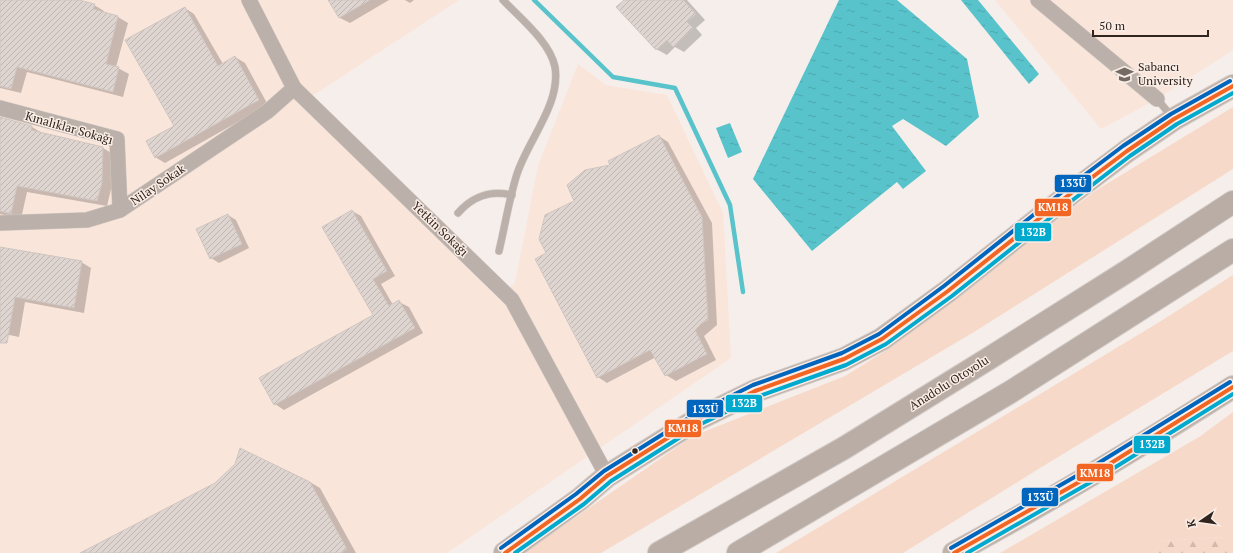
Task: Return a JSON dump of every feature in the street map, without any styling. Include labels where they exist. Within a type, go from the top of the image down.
[{"type":"highway","name":"Anadolu Otoyolu","points":[[659,553],[850,444],[1126,272],[1233,202]]},
{"type":"highway","points":[[738,553],[1012,391],[1233,250]]},
{"type":"main road","points":[[504,553],[580,499],[607,476],[698,419],[756,391],[844,359],[882,339],[948,291],[1070,194],[1127,151],[1174,119],[1233,86]]},
{"type":"main road","points":[[954,553],[1016,520],[1133,451],[1233,387]]},
{"type":"street","name":"Yetkin Sokağı","points":[[249,0],[294,88],[512,300],[607,476]]},
{"type":"street","points":[[1038,0],[1156,98]]},
{"type":"street","name":"Nilay Sokak","points":[[0,223],[87,220],[120,210],[268,111],[294,88]]},
{"type":"street","name":"Kınalıklar Sokağı","points":[[0,108],[117,139],[120,210]]},
{"type":"lane","points":[[499,251],[517,174],[527,149],[551,102],[554,90],[555,72],[552,59],[542,41],[503,0]]},
{"type":"lane","points":[[1156,98],[1174,119]]},
{"type":"lane","points":[[458,213],[464,205],[482,195],[502,192],[512,195]]},
{"type":"shaded area","points":[[0,0],[459,0],[300,104],[498,298],[515,283],[538,166],[578,64],[606,85],[667,95],[723,213],[731,358],[447,553],[0,553]]},
{"type":"shaded area","name":"Sabancı University","points":[[995,0],[1233,0],[1233,50],[1157,99],[1101,129]]},
{"type":"green space","points":[[1233,107],[1233,169],[974,332],[601,553],[524,553],[693,436],[845,376],[887,350],[1095,191]]},
{"type":"green space","points":[[1233,275],[1233,351],[903,553],[776,553],[1161,321]]},
{"type":"green space","points":[[1233,412],[1233,537],[1160,541],[1155,553],[1000,553],[1199,437]]},
{"type":"green space","points":[[1233,537],[1233,553],[1155,553],[1159,541]]},
{"type":"water","points":[[839,0],[897,0],[967,59],[979,117],[946,146],[903,119],[892,126],[926,171],[903,189],[897,182],[812,251],[753,179]]},
{"type":"water","points":[[961,0],[978,0],[1039,74],[1029,84]]},
{"type":"water","points":[[730,123],[742,152],[728,158],[716,128]]},
{"type":"building","points":[[0,0],[79,0],[95,4],[93,9],[118,16],[106,64],[119,67],[113,92],[17,67],[11,89],[0,86]]},
{"type":"building","points":[[328,0],[370,0],[339,18]]},
{"type":"building","points":[[624,0],[683,0],[696,14],[687,22],[693,28],[673,47],[667,40],[656,50],[616,7]]},
{"type":"building","points":[[185,7],[218,66],[235,56],[259,100],[155,158],[146,141],[174,126],[125,40]]},
{"type":"building","points":[[0,117],[32,126],[31,130],[103,147],[102,183],[97,201],[17,186],[11,214],[0,211]]},
{"type":"building","points":[[659,135],[702,217],[708,320],[702,323],[695,330],[707,354],[665,376],[650,350],[597,378],[535,259],[546,253],[539,239],[545,215],[574,201],[567,185],[585,170],[610,165],[608,161]]},
{"type":"building","points":[[352,210],[387,271],[373,279],[389,306],[399,300],[415,328],[274,405],[259,378],[373,315],[322,227]]},
{"type":"building","points":[[228,214],[242,244],[210,259],[196,229]]},
{"type":"building","points":[[0,247],[82,261],[74,308],[15,297],[7,343],[0,343]]},
{"type":"building","points":[[240,448],[310,482],[347,549],[341,553],[80,553],[215,483],[235,464]]},
{"type":"waterway","points":[[534,0],[613,77],[675,88],[730,205],[743,292]]},
{"type":"transit line","name":"133Ü","points":[[501,548],[576,494],[604,471],[695,414],[753,385],[842,353],[879,334],[944,286],[1066,189],[1123,146],[1171,114],[1230,81]]},
{"type":"transit line","name":"KM18","points":[[505,553],[580,499],[607,476],[698,419],[755,391],[844,359],[882,339],[948,291],[1070,194],[1127,151],[1174,119],[1233,86]]},
{"type":"transit line","name":"132B","points":[[515,553],[584,504],[611,481],[701,424],[757,397],[846,365],[886,344],[952,296],[1130,156],[1177,124],[1233,93]]},
{"type":"transit line","name":"133Ü","points":[[951,548],[1092,467],[1230,382]]},
{"type":"transit line","name":"KM18","points":[[954,553],[1095,473],[1233,387]]},
{"type":"transit line","name":"132B","points":[[967,553],[1098,478],[1233,394]]},
{"type":"place","name":"Sabancı University","points":[[1125,74]]}]
